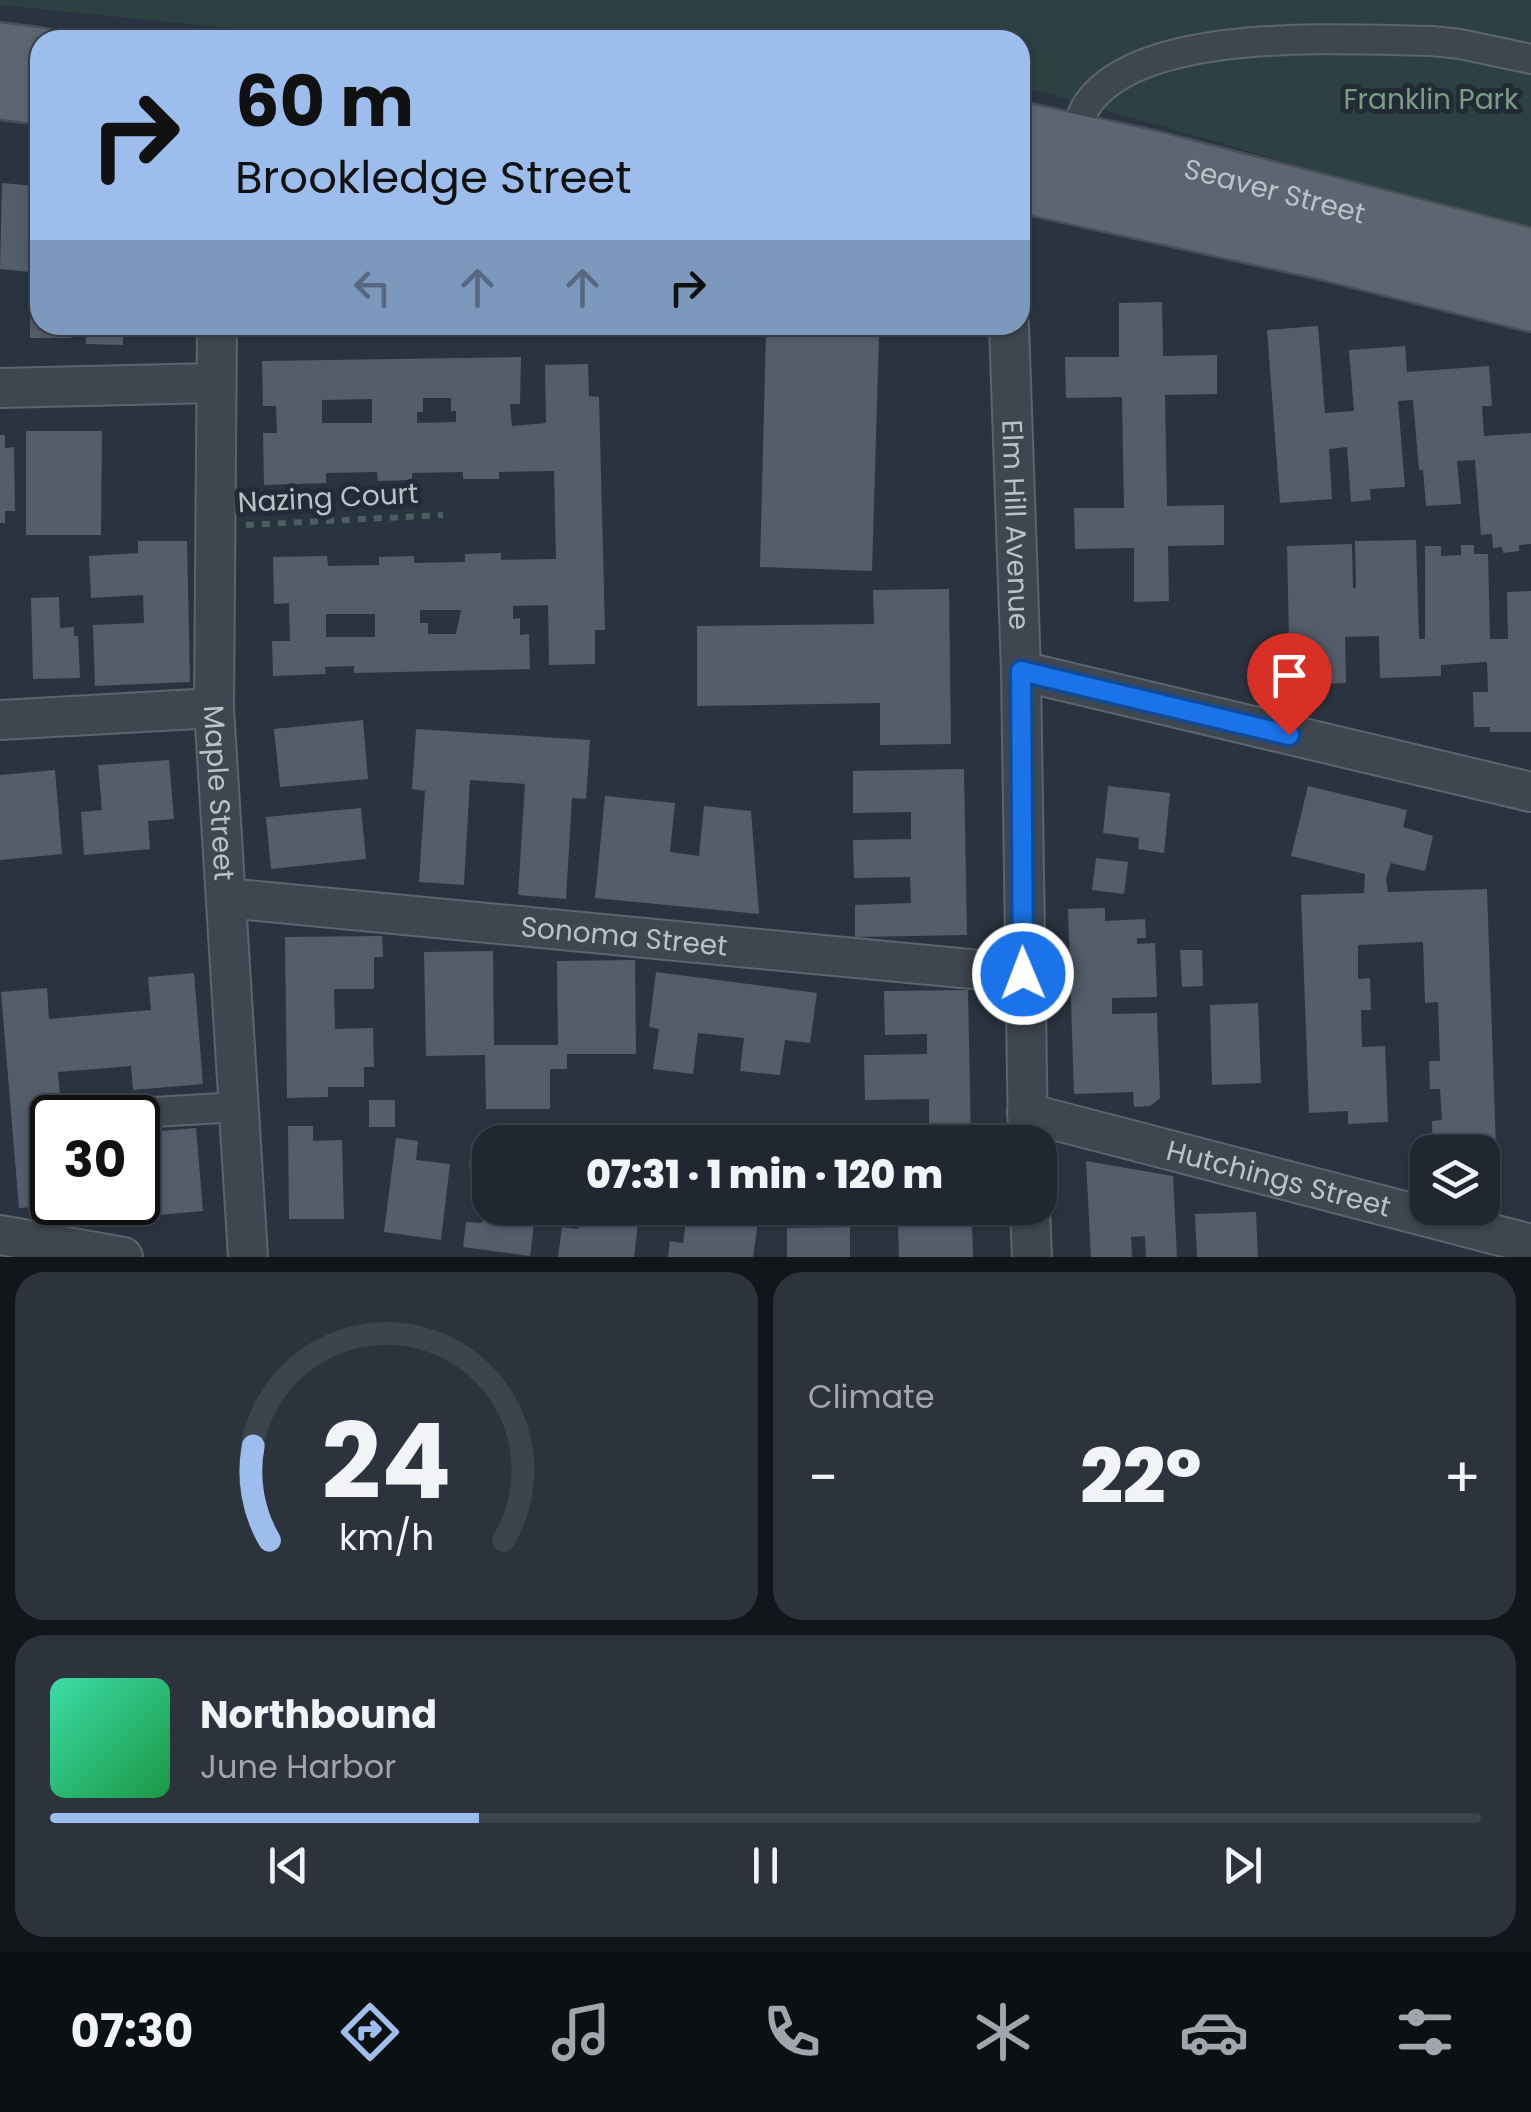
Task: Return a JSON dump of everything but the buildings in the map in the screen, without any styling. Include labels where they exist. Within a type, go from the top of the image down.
[{"type":"main road","points":[[0,50],[30,54]]},
{"type":"main road","points":[[0,91],[30,95]]},
{"type":"main road","name":"Seaver Street","points":[[1034,137],[1531,257]]},
{"type":"main road","name":"Seaver Street","points":[[1030,186],[1324,251],[1531,303]]},
{"type":"street","points":[[1034,137],[1087,105],[1114,80],[1150,62],[1195,47],[1246,42],[1432,41],[1531,59]]},
{"type":"street","name":"Maple Street","points":[[217,335],[214,708],[248,1257]]},
{"type":"street","name":"Elm Hill Avenue","points":[[1009,335],[1021,671],[1027,1125]]},
{"type":"street","points":[[0,388],[215,383]]},
{"type":"street","points":[[1021,671],[1531,792]]},
{"type":"street","points":[[0,720],[214,708]]},
{"type":"street","name":"Sonoma Street","points":[[226,898],[1023,974]]},
{"type":"street","points":[[160,1112],[239,1107]]},
{"type":"street","name":"Hutchings Street","points":[[1057,1135],[1531,1244]]},
{"type":"street","points":[[1031,1225],[1032,1257]]},
{"type":"street","points":[[0,1235],[122,1257]]},
{"type":"path","name":"Nazing Court","points":[[214,526],[443,515]]},
{"type":"green space","name":"Franklin Park","points":[[0,0],[1531,0],[1531,232],[1030,89],[1030,30],[254,30],[0,5]]},
{"type":"route","points":[[1023,974],[1021,671],[1289,735]]}]
